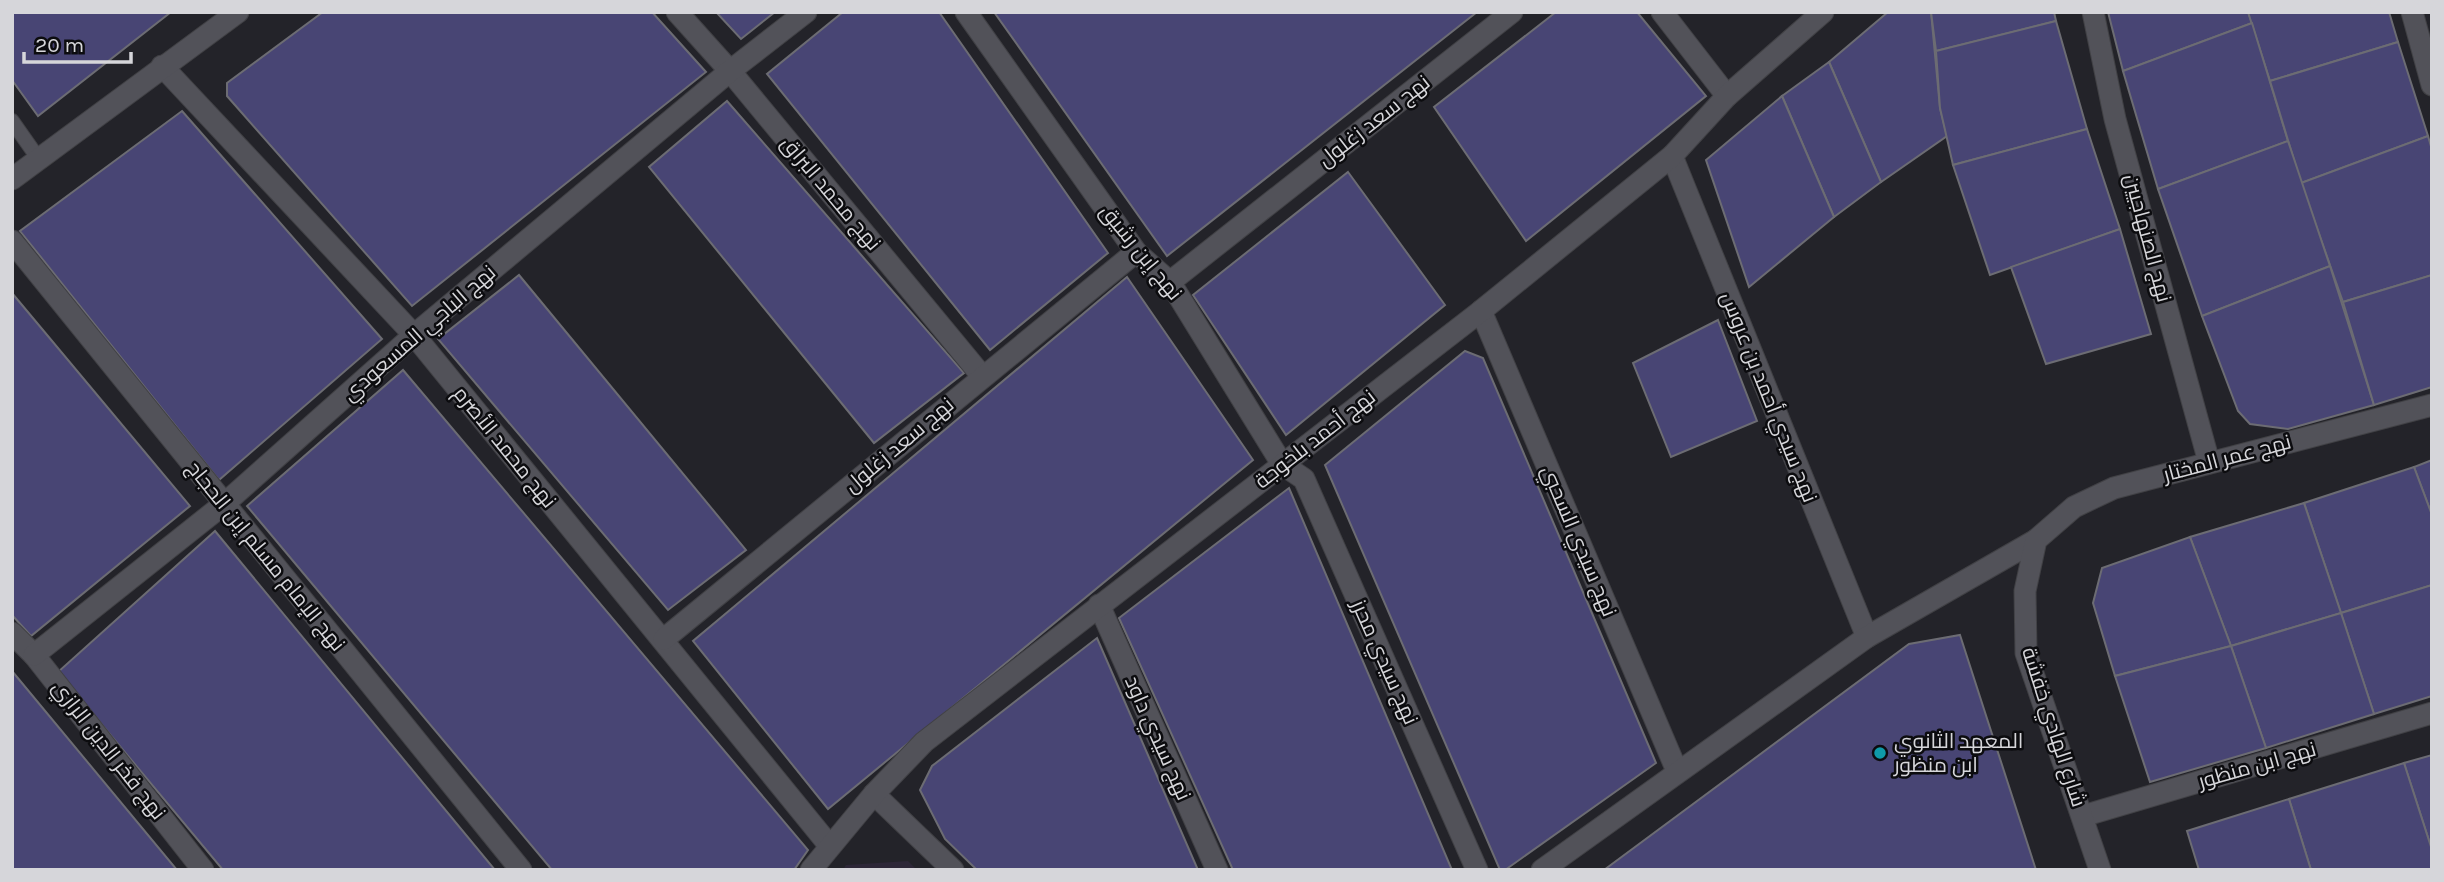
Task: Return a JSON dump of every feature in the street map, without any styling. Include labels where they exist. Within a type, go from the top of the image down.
[{"type":"street","points":[[12,179],[238,12]]},
{"type":"street","name":"نهج محمد البراق","points":[[677,12],[730,71],[982,376]]},
{"type":"street","name":"نهج الباجي المسعودي","points":[[34,655],[224,504],[414,335],[730,71],[806,12]]},
{"type":"street","name":"نهج إبن رشيق","points":[[966,12],[1136,252],[1170,282],[1282,464]]},
{"type":"street","name":"نهج سعد زغلول","points":[[1170,282],[1512,12]]},
{"type":"street","points":[[1662,12],[1727,96]]},
{"type":"street","name":"نهج أحمد بلخوجة","points":[[811,870],[874,794],[924,742],[1482,312],[1672,156],[1727,96],[1823,12]]},
{"type":"street","name":"نهج الصنهاجيين","points":[[2092,12],[2115,119],[2209,462]]},
{"type":"street","points":[[2412,12],[2432,85]]},
{"type":"street","name":"نهج محمد الأصرم","points":[[162,66],[414,335],[829,845]]},
{"type":"street","name":"نهج سيدي أحمد بن عروس","points":[[1672,156],[1867,637]]},
{"type":"street","name":"نهج اﻹمام مسلم إبن الحجاج","points":[[12,240],[521,870]]},
{"type":"street","name":"نهج سعد زغلول","points":[[664,639],[1136,252]]},
{"type":"street","name":"نهج سيدي السحبي","points":[[1482,312],[1677,771]]},
{"type":"street","name":"نهج عمر المختار","points":[[1542,870],[1867,637],[2036,540],[2074,507],[2114,488],[2432,405]]},
{"type":"street","name":"نهج سيدي محرز","points":[[1282,464],[1304,479],[1477,870]]},
{"type":"street","name":"شارع الهادي خفشة","points":[[2036,540],[2025,591],[2026,653],[2100,870]]},
{"type":"street","name":"نهج سيدي داود","points":[[1099,605],[1217,870]]},
{"type":"street","name":"نهج فخر الدين الرازي","points":[[12,633],[34,655],[203,870]]},
{"type":"street","name":"نهج ابن منظور","points":[[2083,816],[2432,713]]},
{"type":"street","points":[[874,794],[953,870]]},
{"type":"lane","points":[[12,121],[38,158]]},
{"type":"shaded area","points":[[908,861],[917,870],[843,870],[846,865]]},
{"type":"building","points":[[12,12],[171,12],[38,116],[12,80]]},
{"type":"building","points":[[323,12],[652,12],[706,72],[412,306],[227,96],[227,83]]},
{"type":"building","points":[[716,12],[775,12],[741,39]]},
{"type":"building","points":[[843,12],[939,12],[1108,253],[990,350],[767,74]]},
{"type":"building","points":[[994,12],[1477,12],[1167,256]]},
{"type":"building","points":[[1556,12],[1637,12],[1706,96],[1526,241],[1434,107]]},
{"type":"building","points":[[1888,12],[1931,12],[1940,108],[1947,136],[1881,182],[1829,62]]},
{"type":"building","points":[[1931,12],[2054,12],[2056,21],[1936,51]]},
{"type":"building","points":[[2108,12],[2248,12],[2252,23],[2123,71]]},
{"type":"building","points":[[2248,12],[2389,12],[2398,42],[2270,81]]},
{"type":"building","points":[[2056,21],[2087,129],[1953,165],[1940,108],[1936,51]]},
{"type":"building","points":[[2252,23],[2288,141],[2158,189],[2123,71]]},
{"type":"building","points":[[2398,42],[2428,136],[2301,183],[2270,81]]},
{"type":"building","points":[[1829,62],[1881,182],[1834,217],[1782,96]]},
{"type":"building","points":[[1782,96],[1834,217],[1749,287],[1706,160]]},
{"type":"building","points":[[727,101],[964,373],[874,443],[649,167]]},
{"type":"building","points":[[182,111],[382,339],[219,480],[20,231]]},
{"type":"building","points":[[2087,129],[2120,229],[1990,275],[1953,165]]},
{"type":"building","points":[[2428,136],[2432,150],[2432,275],[2343,302],[2301,183]]},
{"type":"building","points":[[2288,141],[2330,266],[2202,316],[2158,189]]},
{"type":"building","points":[[1348,172],[1445,305],[1286,435],[1193,295]]},
{"type":"building","points":[[2120,229],[2151,334],[2046,364],[2011,267]]},
{"type":"building","points":[[2330,266],[2374,405],[2288,429],[2250,424],[2238,411],[2202,316]]},
{"type":"building","points":[[519,275],[746,550],[668,610],[438,339]]},
{"type":"building","points":[[2432,275],[2432,387],[2374,405],[2343,302]]},
{"type":"building","points":[[1127,277],[1253,460],[828,809],[693,641]]},
{"type":"building","points":[[12,293],[190,506],[31,636],[12,615]]},
{"type":"building","points":[[1718,320],[1757,421],[1671,457],[1633,363]]},
{"type":"building","points":[[1465,351],[1483,358],[1656,763],[1505,870],[1500,870],[1325,465]]},
{"type":"building","points":[[403,370],[808,850],[794,870],[552,870],[247,506]]},
{"type":"building","points":[[2432,460],[2432,515],[2414,467]]},
{"type":"building","points":[[2414,467],[2432,515],[2432,585],[2341,613],[2304,503]]},
{"type":"building","points":[[1289,488],[1452,870],[1233,870],[1119,618]]},
{"type":"building","points":[[2304,503],[2341,613],[2231,646],[2190,537]]},
{"type":"building","points":[[215,531],[495,870],[223,870],[58,672]]},
{"type":"building","points":[[2190,537],[2231,646],[2115,676],[2093,603],[2102,568]]},
{"type":"building","points":[[2432,585],[2432,696],[2374,714],[2341,613]]},
{"type":"building","points":[[2341,613],[2374,714],[2266,748],[2231,646]]},
{"type":"building","name":"المعهد الثانوي ابن منظور","points":[[1960,635],[2036,870],[1604,870],[1909,644]]},
{"type":"building","points":[[1097,638],[1198,870],[977,870],[945,839],[920,790],[932,766]]},
{"type":"building","points":[[2231,646],[2266,748],[2150,782],[2115,676]]},
{"type":"building","points":[[12,671],[177,870],[12,870]]},
{"type":"building","points":[[2432,755],[2432,850],[2404,763]]},
{"type":"building","points":[[2404,763],[2432,850],[2432,870],[2311,870],[2289,799]]},
{"type":"building","points":[[2289,799],[2311,870],[2199,870],[2187,831]]},
{"type":"place","name":"المعهد الثانوي ابن منظور","points":[[1880,753]]}]
